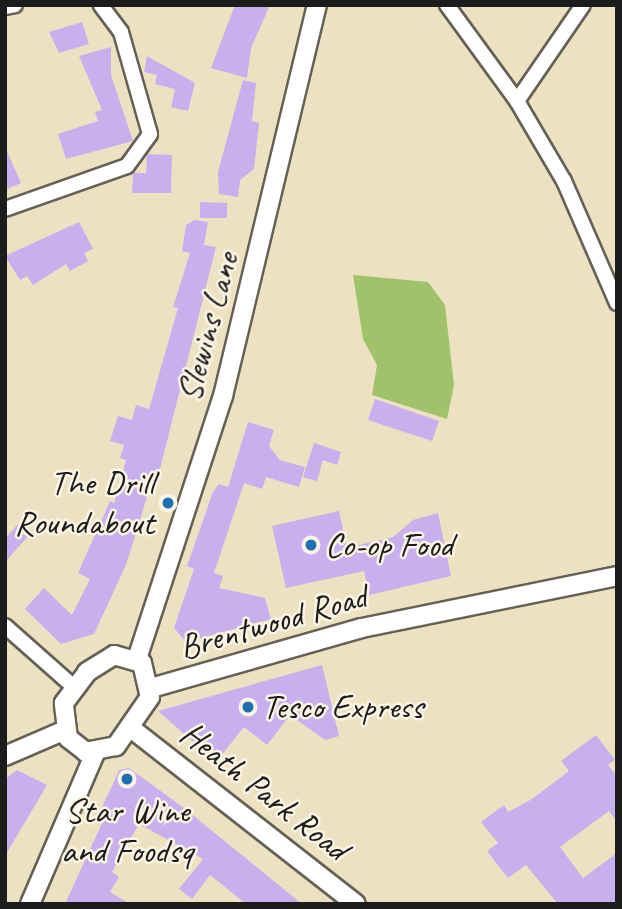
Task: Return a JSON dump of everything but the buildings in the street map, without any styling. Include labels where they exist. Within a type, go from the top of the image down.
[{"type":"street","points":[[5,7],[15,5]]},
{"type":"street","points":[[5,209],[127,166],[150,134],[121,32],[100,5]]},
{"type":"street","name":"Slewins Lane","points":[[137,659],[227,383],[317,5]]},
{"type":"street","points":[[447,5],[517,101],[564,181],[617,303]]},
{"type":"street","points":[[517,101],[583,5]]},
{"type":"street","name":"Brentwood Road","points":[[151,688],[362,628],[617,576]]},
{"type":"street","points":[[5,626],[74,687]]},
{"type":"street","points":[[107,658],[137,659],[151,688],[132,729],[116,746],[95,753],[73,745],[65,730],[64,704],[74,687],[107,658]]},
{"type":"street","name":"Heath Park Road","points":[[132,729],[356,904]]},
{"type":"street","points":[[5,756],[65,730]]},
{"type":"street","points":[[30,904],[95,753]]},
{"type":"green space","points":[[353,275],[428,282],[445,305],[454,385],[447,419],[372,395],[377,365],[363,339]]},
{"type":"place","name":"The Drill Roundabout","points":[[168,503]]},
{"type":"place","name":"Co-op Food","points":[[311,545]]},
{"type":"place","name":"Tesco Express","points":[[248,707]]},
{"type":"place","name":"Star Wine and Foodsq","points":[[127,779]]}]
